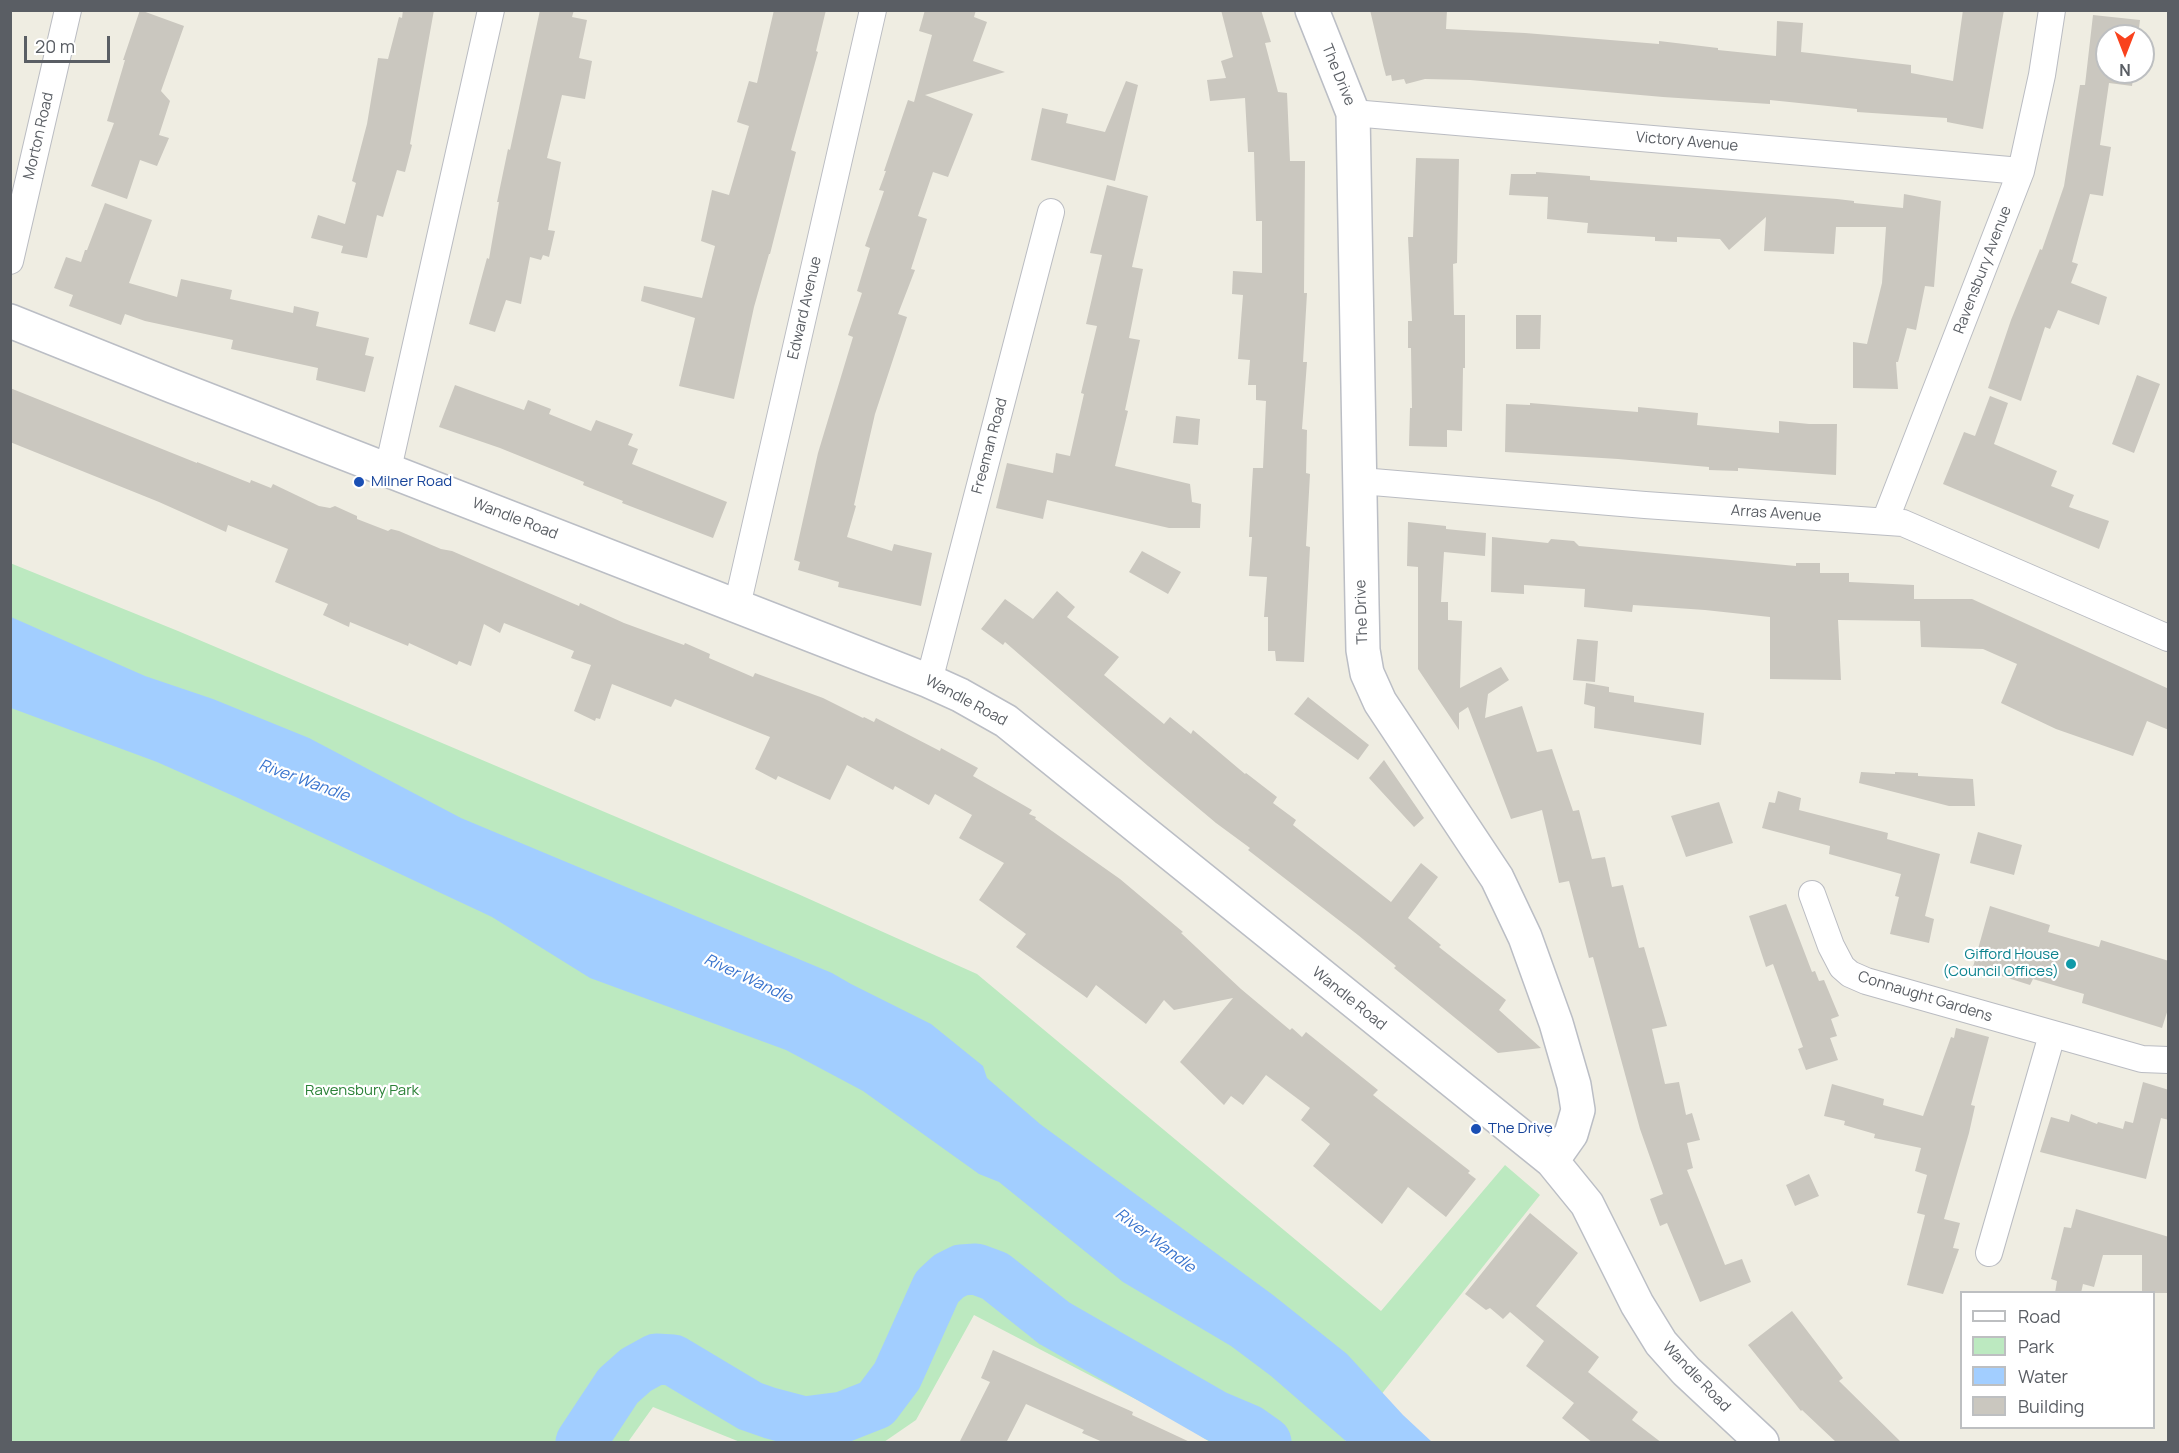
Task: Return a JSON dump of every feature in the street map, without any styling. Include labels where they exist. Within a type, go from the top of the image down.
[{"type":"street","name":"Morton Road","points":[[10,261],[68,10]]},
{"type":"street","points":[[388,469],[491,10]]},
{"type":"street","name":"Edward Avenue","points":[[737,606],[873,10]]},
{"type":"street","name":"The Drive","points":[[1312,10],[1353,113],[1363,650],[1367,673],[1380,702],[1497,878],[1525,937],[1556,1023],[1574,1085],[1578,1110],[1571,1134],[1552,1161]]},
{"type":"street","name":"Ravensbury Avenue","points":[[1885,521],[2021,171],[2042,75],[2052,10]]},
{"type":"street","name":"Victory Avenue","points":[[1353,113],[2021,171]]},
{"type":"street","name":"Freeman Road","points":[[929,681],[1051,212]]},
{"type":"street","name":"Wandle Road","points":[[10,321],[929,681],[982,707],[1020,731],[1237,909],[1552,1161],[1587,1204],[1637,1304],[1661,1343],[1686,1371],[1761,1443]]},
{"type":"street","name":"Arras Avenue","points":[[1361,481],[1645,505],[1903,523],[2169,638]]},
{"type":"street","name":"Connaught Gardens","points":[[1812,894],[1831,946],[1842,966],[1850,974],[1866,981],[2052,1035],[2142,1059],[2169,1060]]},
{"type":"street","points":[[1989,1253],[2052,1035]]},
{"type":"green space","name":"Ravensbury Park","points":[[10,563],[178,631],[798,894],[977,974],[1381,1311],[1505,1165],[1540,1195],[1345,1440],[1347,1442],[1210,1442],[1174,1419],[974,1315],[916,1420],[884,1442],[740,1442],[653,1407],[628,1442],[11,1442]]},
{"type":"water","name":"River Wandle","points":[[11,617],[145,676],[213,699],[309,738],[461,818],[832,973],[931,1024],[983,1066],[987,1078],[1040,1124],[1273,1295],[1347,1354],[1403,1415],[1432,1442],[1347,1442],[1271,1376],[1231,1346],[1123,1282],[999,1182],[979,1174],[863,1091],[786,1050],[590,978],[492,917],[238,798],[157,762],[11,708]]},
{"type":"building","points":[[140,10],[184,26],[161,91],[170,101],[159,135],[169,138],[157,166],[140,160],[127,199],[91,186],[114,123],[107,121],[125,60],[123,60]]},
{"type":"building","points":[[403,10],[434,10],[410,144],[412,145],[405,172],[397,170],[383,217],[377,215],[367,258],[341,253],[343,246],[311,238],[318,215],[345,224],[356,183],[352,181],[367,124],[378,58],[388,59]]},
{"type":"building","points":[[540,10],[574,10],[572,17],[587,20],[579,58],[592,61],[585,99],[562,95],[547,158],[561,162],[548,230],[555,231],[549,257],[543,255],[541,260],[530,257],[521,304],[506,300],[495,332],[469,324],[487,258],[489,259],[499,202],[497,202]]},
{"type":"building","points":[[774,10],[826,10],[816,51],[818,52],[791,150],[796,152],[754,307],[734,399],[679,386],[695,318],[641,301],[644,286],[702,298],[715,246],[701,241],[712,190],[729,195],[749,126],[737,122],[749,81],[757,83]]},
{"type":"building","points":[[925,10],[976,10],[974,17],[987,22],[973,61],[1005,72],[925,95],[973,114],[948,177],[933,172],[918,216],[927,219],[911,269],[915,270],[898,314],[907,317],[875,414],[854,505],[856,506],[847,537],[892,551],[894,544],[932,553],[921,606],[838,587],[839,582],[798,570],[800,562],[794,560],[818,453],[853,337],[848,335],[862,293],[857,291],[870,248],[865,246],[884,191],[879,190],[908,100],[914,102],[932,35],[919,31]]},
{"type":"building","points":[[1221,10],[1261,10],[1271,42],[1265,43],[1278,92],[1287,93],[1290,161],[1305,161],[1304,293],[1307,293],[1303,362],[1307,362],[1302,429],[1307,430],[1306,473],[1310,474],[1306,546],[1310,547],[1304,662],[1276,661],[1275,651],[1268,651],[1268,617],[1264,617],[1267,577],[1249,576],[1253,468],[1263,468],[1266,401],[1256,400],[1256,385],[1248,385],[1250,360],[1238,359],[1243,295],[1232,294],[1233,271],[1262,273],[1262,221],[1256,221],[1254,152],[1248,152],[1245,98],[1210,101],[1207,80],[1226,78],[1221,61],[1233,57]]},
{"type":"building","points":[[1370,10],[1447,10],[1446,29],[1659,44],[1659,41],[1776,56],[1777,21],[1803,23],[1801,52],[1911,65],[1911,73],[1953,81],[1963,10],[2004,10],[1983,129],[1947,122],[1947,118],[1857,112],[1857,109],[1770,100],[1770,104],[1663,97],[1470,80],[1425,79],[1406,84],[1404,79],[1392,81],[1391,75],[1386,76]]},
{"type":"building","points":[[2093,15],[2140,20],[2140,24],[2095,24],[2095,84],[2109,84],[2100,145],[2111,147],[2103,196],[2090,194],[2072,262],[2078,264],[2071,283],[2107,297],[2099,325],[2058,310],[2050,329],[2045,327],[2021,401],[1988,388],[2011,320],[2040,249],[2042,250],[2064,186],[2080,85],[2085,85]]},
{"type":"building","points":[[1126,81],[1138,85],[1115,181],[1031,160],[1042,108],[1068,114],[1066,123],[1105,132]]},
{"type":"building","points":[[1416,158],[1459,159],[1457,263],[1453,264],[1454,315],[1465,315],[1465,368],[1463,368],[1462,431],[1447,430],[1447,447],[1409,446],[1410,408],[1412,408],[1408,321],[1412,321],[1408,237],[1413,237]]},
{"type":"building","points":[[1536,172],[1590,176],[1590,180],[1837,199],[1903,208],[1904,194],[1941,201],[1934,287],[1925,286],[1916,330],[1907,328],[1898,362],[1896,362],[1898,389],[1853,388],[1853,342],[1867,344],[1882,283],[1886,227],[1836,227],[1834,254],[1764,251],[1766,217],[1729,250],[1720,239],[1677,237],[1677,242],[1655,241],[1655,237],[1587,233],[1588,223],[1547,219],[1548,197],[1509,195],[1511,174],[1536,174]]},
{"type":"building","points":[[1107,185],[1148,196],[1132,267],[1143,269],[1129,338],[1140,340],[1125,410],[1128,411],[1115,466],[1190,484],[1192,502],[1201,504],[1200,528],[1169,528],[1047,500],[1043,519],[996,508],[1007,463],[1053,473],[1056,453],[1070,456],[1084,394],[1081,393],[1097,326],[1086,324],[1102,255],[1090,253]]},
{"type":"building","points":[[105,203],[152,220],[129,283],[177,297],[181,279],[232,290],[230,299],[293,313],[294,306],[319,312],[316,326],[369,338],[365,355],[374,357],[365,392],[316,380],[318,368],[231,349],[233,340],[145,321],[125,314],[121,325],[69,306],[73,295],[54,288],[66,257],[81,262]]},
{"type":"building","points":[[1516,315],[1541,315],[1540,349],[1516,349]]},
{"type":"building","points":[[2137,375],[2160,384],[2134,453],[2112,444]]},
{"type":"building","points":[[455,385],[524,410],[528,400],[551,409],[549,414],[591,431],[596,420],[633,434],[628,445],[638,449],[632,464],[727,502],[713,538],[622,503],[623,501],[583,485],[584,482],[500,448],[439,427]]},
{"type":"building","points":[[10,388],[250,483],[251,480],[271,488],[273,484],[319,506],[330,508],[335,506],[357,516],[357,519],[388,531],[391,529],[399,531],[441,549],[452,551],[579,606],[580,603],[624,623],[684,645],[685,643],[710,654],[709,658],[753,677],[755,673],[823,698],[874,722],[876,718],[940,751],[941,748],[978,768],[973,776],[1032,810],[1029,814],[1036,817],[1035,819],[1120,879],[1183,932],[1181,933],[1241,989],[1290,1030],[1292,1028],[1302,1037],[1306,1032],[1378,1090],[1373,1095],[1470,1171],[1468,1173],[1476,1179],[1446,1217],[1408,1187],[1382,1224],[1313,1166],[1330,1144],[1301,1120],[1310,1108],[1266,1075],[1243,1105],[1231,1096],[1224,1105],[1180,1062],[1233,998],[1174,1010],[1164,1000],[1146,1024],[1096,985],[1087,998],[1016,947],[1026,934],[979,900],[1004,863],[959,838],[972,815],[935,794],[929,805],[895,786],[893,790],[847,765],[830,800],[778,776],[776,780],[755,769],[770,737],[675,699],[671,707],[612,684],[600,719],[596,718],[595,721],[574,711],[591,665],[571,658],[574,651],[504,623],[500,633],[484,624],[471,666],[459,661],[457,665],[409,643],[408,646],[350,622],[349,627],[323,615],[328,604],[275,582],[288,549],[228,525],[226,532],[159,502],[10,442]]},
{"type":"building","points":[[1990,396],[2008,403],[1994,444],[2057,471],[2051,486],[2074,495],[2069,507],[2109,521],[2099,549],[1943,484],[1964,432],[1975,436]]},
{"type":"building","points":[[1530,403],[1638,412],[1638,407],[1698,413],[1697,425],[1779,433],[1779,421],[1837,424],[1836,475],[1738,468],[1738,471],[1709,470],[1709,467],[1505,452],[1506,404],[1530,405]]},
{"type":"building","points":[[1176,416],[1200,419],[1198,445],[1173,443]]},
{"type":"building","points":[[1408,522],[1486,533],[1485,556],[1444,552],[1441,602],[1448,602],[1448,620],[1462,621],[1460,688],[1501,667],[1509,680],[1488,694],[1485,718],[1522,706],[1537,752],[1552,749],[1573,811],[1579,810],[1592,859],[1605,857],[1612,887],[1623,885],[1639,948],[1644,947],[1667,1026],[1652,1029],[1665,1084],[1679,1082],[1686,1115],[1692,1113],[1700,1140],[1687,1143],[1693,1168],[1687,1170],[1725,1265],[1742,1259],[1751,1282],[1700,1302],[1667,1223],[1660,1226],[1650,1199],[1663,1194],[1640,1129],[1593,957],[1589,958],[1569,881],[1559,883],[1542,810],[1511,819],[1468,707],[1459,713],[1459,730],[1418,669],[1418,567],[1407,566]]},
{"type":"building","points":[[1492,537],[1548,543],[1551,539],[1574,541],[1579,546],[1796,566],[1796,563],[1820,563],[1820,573],[1849,573],[1849,582],[1914,585],[1914,599],[1972,599],[2169,689],[2169,730],[2147,721],[2133,756],[2056,729],[2001,703],[2017,664],[1983,649],[1921,647],[1920,621],[1838,620],[1841,680],[1770,679],[1770,617],[1633,605],[1632,612],[1584,607],[1585,589],[1524,585],[1524,594],[1491,592]]},
{"type":"building","points":[[1142,551],[1181,572],[1168,594],[1129,572]]},
{"type":"building","points":[[1057,591],[1075,607],[1067,617],[1119,657],[1104,675],[1164,724],[1170,717],[1191,734],[1193,730],[1245,774],[1277,797],[1273,803],[1296,820],[1293,825],[1391,902],[1421,863],[1438,877],[1408,918],[1441,945],[1439,947],[1506,1000],[1499,1010],[1541,1048],[1498,1053],[1394,968],[1396,966],[1358,935],[1248,850],[1250,848],[1216,823],[1148,766],[1005,642],[1003,645],[981,629],[1005,599],[1033,619]]},
{"type":"building","points":[[1577,639],[1598,641],[1595,682],[1573,680]]},
{"type":"building","points":[[1586,683],[1609,687],[1609,692],[1634,696],[1634,702],[1704,713],[1701,745],[1594,728],[1595,707],[1584,704]]},
{"type":"building","points":[[1308,697],[1369,745],[1358,760],[1294,714]]},
{"type":"building","points":[[1384,760],[1424,818],[1414,827],[1369,778]]},
{"type":"building","points":[[1861,772],[1918,773],[1918,776],[1973,779],[1975,806],[1949,806],[1859,783]]},
{"type":"building","points":[[1778,791],[1801,798],[1799,810],[1888,833],[1887,839],[1940,854],[1925,916],[1934,919],[1929,943],[1890,934],[1899,897],[1895,896],[1901,874],[1829,854],[1830,846],[1762,828],[1769,802],[1775,803]]},
{"type":"building","points":[[1719,802],[1733,843],[1686,857],[1671,816]]},
{"type":"building","points":[[1978,832],[2022,845],[2014,875],[1970,863]]},
{"type":"building","points":[[1786,904],[1812,972],[1815,971],[1819,981],[1824,980],[1839,1016],[1831,1019],[1837,1036],[1830,1038],[1838,1060],[1806,1070],[1798,1049],[1803,1047],[1773,964],[1766,967],[1749,916]]},
{"type":"building","name":"Gifford House (Council Offices)","points":[[1990,906],[2050,925],[2048,932],[2099,947],[2101,940],[2169,961],[2169,1006],[2162,1028],[2082,1003],[2084,994],[2033,979],[2030,985],[1973,967]]},
{"type":"building","points":[[1956,1028],[1989,1037],[1971,1105],[1975,1106],[1969,1133],[1944,1219],[1960,1223],[1953,1248],[1959,1249],[1943,1294],[1907,1285],[1925,1215],[1917,1213],[1927,1175],[1915,1171],[1921,1148],[1874,1138],[1875,1134],[1844,1125],[1845,1121],[1824,1116],[1832,1084],[1884,1099],[1883,1105],[1923,1116]]},
{"type":"building","points":[[2143,1082],[2169,1090],[2169,1120],[2161,1118],[2146,1179],[2040,1152],[2051,1117],[2069,1122],[2071,1114],[2097,1124],[2098,1122],[2123,1129],[2125,1121],[2133,1123]]},
{"type":"building","points":[[1809,1174],[1819,1196],[1795,1206],[1786,1185]]},
{"type":"building","points":[[2076,1209],[2169,1237],[2169,1293],[2142,1291],[2142,1255],[2103,1255],[2094,1287],[2083,1284],[2081,1291],[2055,1291],[2057,1281],[2051,1279],[2064,1227],[2071,1228]]},
{"type":"building","points":[[1530,1213],[1578,1253],[1536,1306],[1599,1357],[1588,1372],[1638,1412],[1632,1420],[1662,1443],[1593,1443],[1562,1418],[1574,1403],[1526,1366],[1544,1341],[1510,1312],[1503,1319],[1490,1308],[1486,1310],[1465,1294]]},
{"type":"building","points":[[1792,1311],[1843,1378],[1839,1381],[1902,1443],[1837,1443],[1801,1411],[1748,1345]]},
{"type":"building","points":[[993,1350],[1133,1412],[1132,1415],[1192,1443],[1105,1443],[1082,1433],[1084,1430],[1026,1404],[1006,1443],[959,1443],[990,1382],[981,1378]]},
{"type":"waterway","points":[[581,1442],[618,1386],[636,1370],[656,1359],[673,1360],[750,1406],[804,1422],[843,1417],[876,1404],[897,1376],[937,1287],[949,1276],[961,1270],[976,1269],[995,1276],[1054,1323],[1216,1416],[1249,1430],[1266,1442]]},
{"type":"place","name":"Milner Road","points":[[359,482]]},
{"type":"place","name":"Gifford House (Council Offices)","points":[[2071,964]]},
{"type":"place","name":"The Drive","points":[[1476,1129]]}]
